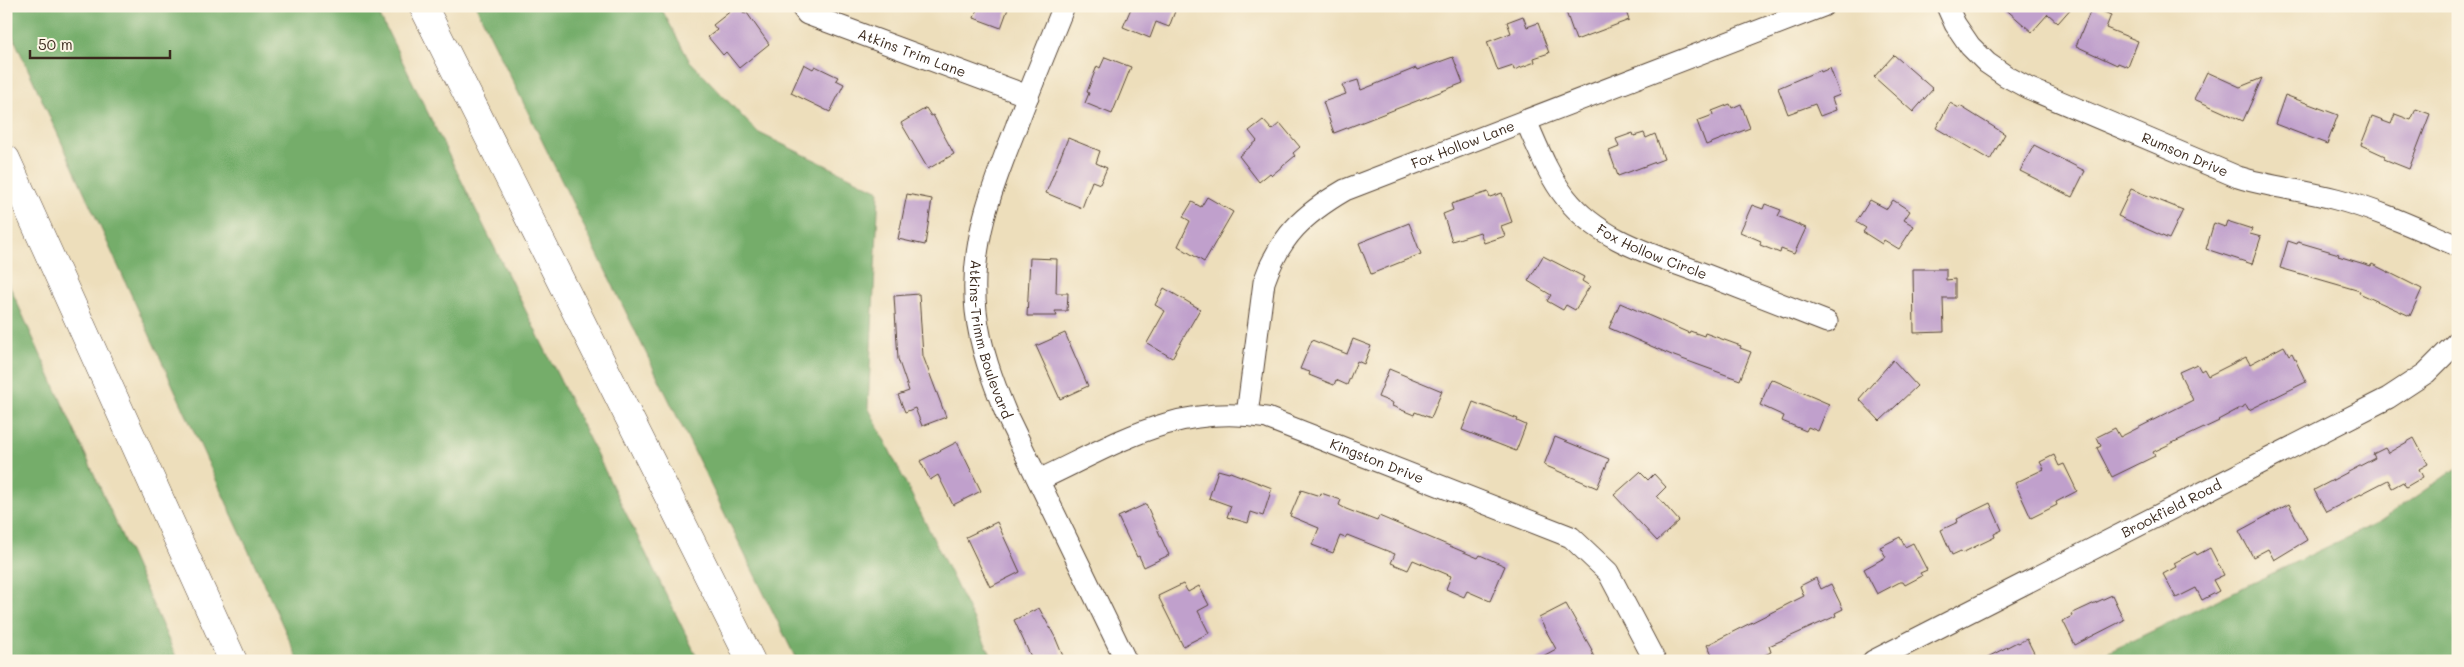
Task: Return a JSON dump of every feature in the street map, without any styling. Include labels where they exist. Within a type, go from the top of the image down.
[{"type":"highway","points":[[423,6],[751,661]]},
{"type":"highway","points":[[6,159],[233,661]]},
{"type":"street","name":"Atkins Trim Lane","points":[[801,6],[807,14],[1028,96]]},
{"type":"street","name":"Atkins-Trimm Boulevard","points":[[1064,6],[990,192],[980,228],[975,264],[976,310],[980,338],[991,376],[1007,416],[1126,661]]},
{"type":"street","name":"Fox Hollow Lane","points":[[1247,415],[1264,282],[1270,263],[1284,240],[1301,220],[1318,206],[1345,190],[1823,6]]},
{"type":"street","name":"Rumson Drive","points":[[1947,6],[1955,24],[1970,46],[1987,63],[2028,88],[2238,177],[2265,186],[2334,199],[2360,207],[2458,246]]},
{"type":"street","name":"Fox Hollow Circle","points":[[1526,121],[1546,168],[1556,184],[1566,198],[1592,224],[1626,243],[1828,322]]},
{"type":"street","name":"Brookfield Road","points":[[1872,661],[2388,398],[2426,373],[2458,341]]},
{"type":"street","name":"Kingston Drive","points":[[1039,480],[1152,427],[1204,414],[1247,415],[1267,418],[1570,537],[1608,572],[1655,661]]},
{"type":"green space","points":[[6,6],[375,6],[699,661],[299,661],[6,21]]},
{"type":"green space","points":[[476,6],[660,6],[689,60],[757,132],[879,191],[868,407],[994,661],[797,661]]},
{"type":"green space","points":[[6,278],[178,661],[6,661]]},
{"type":"green space","points":[[2458,467],[2458,661],[2090,661],[2379,522]]},
{"type":"building","points":[[737,6],[745,14],[747,13],[769,44],[739,68],[726,52],[723,55],[708,37],[717,30],[713,25]]},
{"type":"building","points":[[978,6],[1009,6],[1001,28],[974,18]]},
{"type":"building","points":[[1132,6],[1177,6],[1169,27],[1156,22],[1150,38],[1123,27]]},
{"type":"building","points":[[1574,6],[1624,6],[1629,20],[1576,40],[1565,9]]},
{"type":"building","points":[[2002,6],[2073,6],[2058,23],[2048,14],[2032,32]]},
{"type":"building","points":[[2092,7],[2111,15],[2106,28],[2138,41],[2128,67],[2118,63],[2117,65],[2076,46]]},
{"type":"building","points":[[1523,16],[1527,27],[1538,23],[1549,53],[1534,58],[1535,62],[1514,70],[1513,66],[1498,71],[1487,42],[1511,33],[1507,22]]},
{"type":"building","points":[[1894,55],[1933,89],[1913,112],[1874,77]]},
{"type":"building","points":[[1105,57],[1131,67],[1112,114],[1085,103],[1097,66],[1100,68]]},
{"type":"building","points":[[1453,57],[1463,83],[1334,133],[1323,102],[1346,94],[1342,85],[1358,80],[1361,90],[1416,68],[1417,70]]},
{"type":"building","points":[[804,64],[813,69],[815,66],[838,77],[836,80],[844,84],[830,112],[791,93]]},
{"type":"building","points":[[1830,68],[1840,95],[1832,98],[1836,110],[1820,116],[1815,104],[1788,114],[1778,88],[1820,70],[1821,72]]},
{"type":"building","points":[[2207,72],[2240,87],[2262,78],[2243,121],[2194,99]]},
{"type":"building","points":[[2285,95],[2338,115],[2327,144],[2275,124]]},
{"type":"building","points":[[1950,103],[1959,108],[1960,106],[2005,134],[1990,160],[1936,128]]},
{"type":"building","points":[[1730,104],[1732,108],[1741,104],[1750,128],[1706,145],[1697,121],[1713,115],[1712,111]]},
{"type":"building","points":[[926,108],[931,116],[933,115],[954,154],[928,169],[901,123]]},
{"type":"building","points":[[2416,109],[2430,114],[2409,169],[2384,159],[2385,156],[2361,145],[2372,117],[2391,124],[2395,114],[2411,120]]},
{"type":"building","points":[[1263,120],[1272,130],[1280,123],[1300,147],[1293,153],[1295,156],[1272,175],[1270,173],[1259,182],[1239,156],[1257,141],[1249,131]]},
{"type":"building","points":[[1633,133],[1634,136],[1644,133],[1646,138],[1655,134],[1664,159],[1618,176],[1609,151],[1619,147],[1616,139]]},
{"type":"building","points":[[1068,138],[1100,151],[1096,163],[1107,168],[1100,184],[1092,181],[1082,208],[1046,193]]},
{"type":"building","points":[[2034,145],[2085,171],[2072,197],[2020,171]]},
{"type":"building","points":[[2131,189],[2183,210],[2169,239],[2118,216]]},
{"type":"building","points":[[1488,192],[1490,197],[1502,193],[1512,222],[1501,226],[1505,236],[1484,243],[1480,232],[1452,241],[1443,214],[1453,210],[1451,204]]},
{"type":"building","points":[[907,194],[932,199],[925,245],[898,239]]},
{"type":"building","points":[[1207,197],[1233,212],[1204,262],[1178,246],[1190,221],[1183,217],[1192,202],[1201,207]]},
{"type":"building","points":[[1870,200],[1887,209],[1893,200],[1910,211],[1904,220],[1914,226],[1899,249],[1884,240],[1882,244],[1863,232],[1866,228],[1856,222]]},
{"type":"building","points":[[1765,204],[1781,210],[1778,216],[1806,228],[1794,254],[1781,249],[1780,253],[1760,245],[1761,241],[1740,232],[1752,205],[1763,209]]},
{"type":"building","points":[[2227,221],[2252,229],[2250,234],[2261,237],[2252,264],[2206,249],[2214,223],[2225,227]]},
{"type":"building","points":[[1409,223],[1421,254],[1371,274],[1359,243]]},
{"type":"building","points":[[2288,241],[2297,244],[2298,242],[2339,254],[2338,256],[2371,266],[2372,264],[2422,289],[2410,316],[2359,293],[2360,291],[2280,268]]},
{"type":"building","points":[[1543,256],[1584,277],[1582,281],[1590,286],[1575,310],[1566,305],[1563,310],[1547,301],[1551,295],[1528,281]]},
{"type":"building","points":[[1030,258],[1057,259],[1056,293],[1068,293],[1067,311],[1055,311],[1057,316],[1027,316]]},
{"type":"building","points":[[1913,269],[1946,269],[1946,280],[1955,279],[1955,298],[1943,298],[1944,332],[1914,333]]},
{"type":"building","points":[[1164,288],[1200,309],[1172,358],[1147,343],[1165,311],[1155,305]]},
{"type":"building","points":[[919,294],[923,356],[946,417],[922,426],[915,408],[905,412],[898,395],[909,391],[898,359],[894,296]]},
{"type":"building","points":[[1620,303],[1689,333],[1690,331],[1704,336],[1705,333],[1741,346],[1740,348],[1751,352],[1740,380],[1674,356],[1609,328]]},
{"type":"building","points":[[1065,333],[1088,386],[1060,399],[1036,346]]},
{"type":"building","points":[[1353,339],[1371,346],[1364,364],[1357,361],[1347,385],[1336,380],[1334,385],[1309,375],[1310,372],[1300,369],[1312,340],[1347,354]]},
{"type":"building","points":[[2284,346],[2289,355],[2292,353],[2306,382],[2249,410],[2246,405],[2219,421],[2153,452],[2155,456],[2112,477],[2097,448],[2101,446],[2097,437],[2115,428],[2120,437],[2193,400],[2179,372],[2197,364],[2201,371],[2204,369],[2208,376],[2246,357],[2250,364]]},
{"type":"building","points":[[1893,360],[1917,386],[1880,421],[1859,399]]},
{"type":"building","points":[[1389,369],[1442,391],[1431,418],[1415,412],[1414,415],[1392,406],[1393,403],[1378,397]]},
{"type":"building","points":[[1771,379],[1829,404],[1818,431],[1808,427],[1806,431],[1782,421],[1784,416],[1760,405]]},
{"type":"building","points":[[1473,402],[1518,419],[1517,421],[1526,425],[1516,451],[1462,430]]},
{"type":"building","points":[[1555,437],[1609,459],[1597,488],[1544,465]]},
{"type":"building","points":[[2414,438],[2428,464],[2419,469],[2423,477],[2406,487],[2403,482],[2392,488],[2388,480],[2326,512],[2314,490],[2375,458],[2373,454],[2385,448],[2388,453]]},
{"type":"building","points":[[957,442],[981,491],[953,505],[938,475],[930,480],[920,461]]},
{"type":"building","points":[[2054,455],[2059,466],[2064,464],[2077,491],[2056,502],[2057,505],[2031,518],[2015,483],[2044,469],[2040,462]]},
{"type":"building","points":[[1218,470],[1230,472],[1272,488],[1263,516],[1251,512],[1248,523],[1227,517],[1231,506],[1209,498]]},
{"type":"building","points":[[1640,472],[1648,480],[1654,474],[1666,487],[1657,496],[1679,521],[1657,541],[1614,495]]},
{"type":"building","points":[[1301,490],[1320,496],[1321,493],[1341,500],[1339,505],[1346,509],[1377,521],[1379,516],[1478,558],[1480,555],[1505,566],[1490,601],[1467,591],[1464,597],[1446,589],[1451,576],[1413,560],[1408,570],[1391,563],[1395,554],[1347,535],[1345,538],[1340,536],[1333,553],[1312,545],[1319,528],[1290,516]]},
{"type":"building","points":[[1990,503],[2002,530],[1994,534],[1995,537],[1962,553],[1961,551],[1952,555],[1941,530],[1958,522],[1957,519]]},
{"type":"building","points":[[1146,504],[1169,555],[1144,567],[1139,556],[1137,557],[1118,517]]},
{"type":"building","points":[[2289,504],[2307,540],[2274,560],[2268,549],[2253,557],[2239,531]]},
{"type":"building","points":[[997,522],[1020,572],[990,587],[966,537]]},
{"type":"building","points":[[1900,537],[1905,547],[1913,543],[1927,570],[1920,573],[1922,576],[1905,585],[1903,582],[1900,582],[1877,594],[1864,569],[1886,557],[1880,547]]},
{"type":"building","points":[[2210,548],[2224,575],[2213,580],[2219,591],[2202,600],[2196,588],[2176,598],[2163,574],[2176,567],[2174,563],[2195,552],[2197,555]]},
{"type":"building","points":[[1816,578],[1821,589],[1831,584],[1843,609],[1835,613],[1836,616],[1769,646],[1771,652],[1753,661],[1715,661],[1707,645],[1804,596],[1800,586]]},
{"type":"building","points":[[1183,584],[1188,592],[1199,586],[1209,605],[1198,611],[1209,633],[1183,646],[1158,596]]},
{"type":"building","points":[[2112,595],[2124,620],[2075,645],[2063,621],[2072,616],[2071,614]]},
{"type":"building","points":[[1566,604],[1592,650],[1596,661],[1534,661],[1556,649],[1539,618]]},
{"type":"building","points":[[1039,608],[1055,637],[1065,661],[1033,661],[1014,620]]},
{"type":"building","points":[[2027,639],[2038,661],[1980,661],[2017,642]]}]
